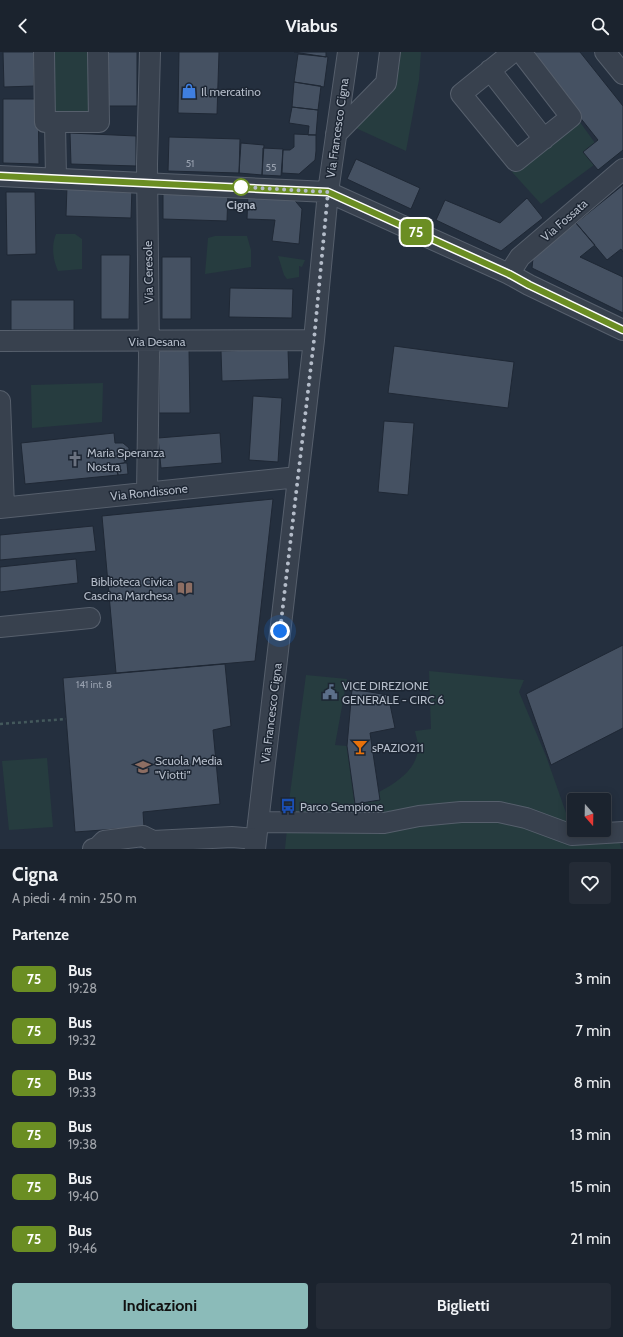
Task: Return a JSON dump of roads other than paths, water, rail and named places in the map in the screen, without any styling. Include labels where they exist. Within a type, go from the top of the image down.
[{"type":"street","points":[[44,52],[45,122],[99,122],[98,52]]},
{"type":"street","name":"Via Ceresole","points":[[146,493],[149,341],[148,183],[150,52]]},
{"type":"street","name":"Via Francesco Cigna","points":[[256,837],[314,340],[328,192],[348,52]]},
{"type":"street","points":[[336,134],[386,83],[390,52]]},
{"type":"street","points":[[513,52],[492,62],[461,94],[516,161],[571,117],[521,52]]},
{"type":"street","points":[[605,52],[623,74]]},
{"type":"street","points":[[492,62],[544,139]]},
{"type":"street","points":[[55,122],[56,178]]},
{"type":"street","name":"Via Fossata","points":[[509,274],[520,258],[623,169]]},
{"type":"street","points":[[0,176],[328,192],[509,274],[623,330]]},
{"type":"street","name":"Via Desana","points":[[0,341],[314,340]]},
{"type":"street","points":[[0,401],[2,507]]},
{"type":"street","name":"Via Rondissone","points":[[2,507],[298,477]]},
{"type":"street","points":[[0,627],[90,618]]},
{"type":"street","points":[[93,849],[97,848],[104,841],[143,836],[153,841],[256,837],[384,822],[433,814],[461,812],[499,812],[526,818],[572,835],[623,832]]},
{"type":"place","name":"Il mercatino","points":[[189,91]]},
{"type":"place","name":"Cigna","points":[[241,187]]},
{"type":"place","name":"Maria Speranza Nostra","points":[[75,459]]},
{"type":"place","name":"Biblioteca Civica Cascina Marchesa","points":[[185,588]]},
{"type":"place","name":"VICE DIREZIONE GENERALE - CIRC 6","points":[[330,692]]},
{"type":"place","name":"sPAZIO211","points":[[360,747]]},
{"type":"place","name":"Scuola Media \"Viotti\"","points":[[143,767]]},
{"type":"place","name":"Parco Sempione","points":[[288,806]]}]
